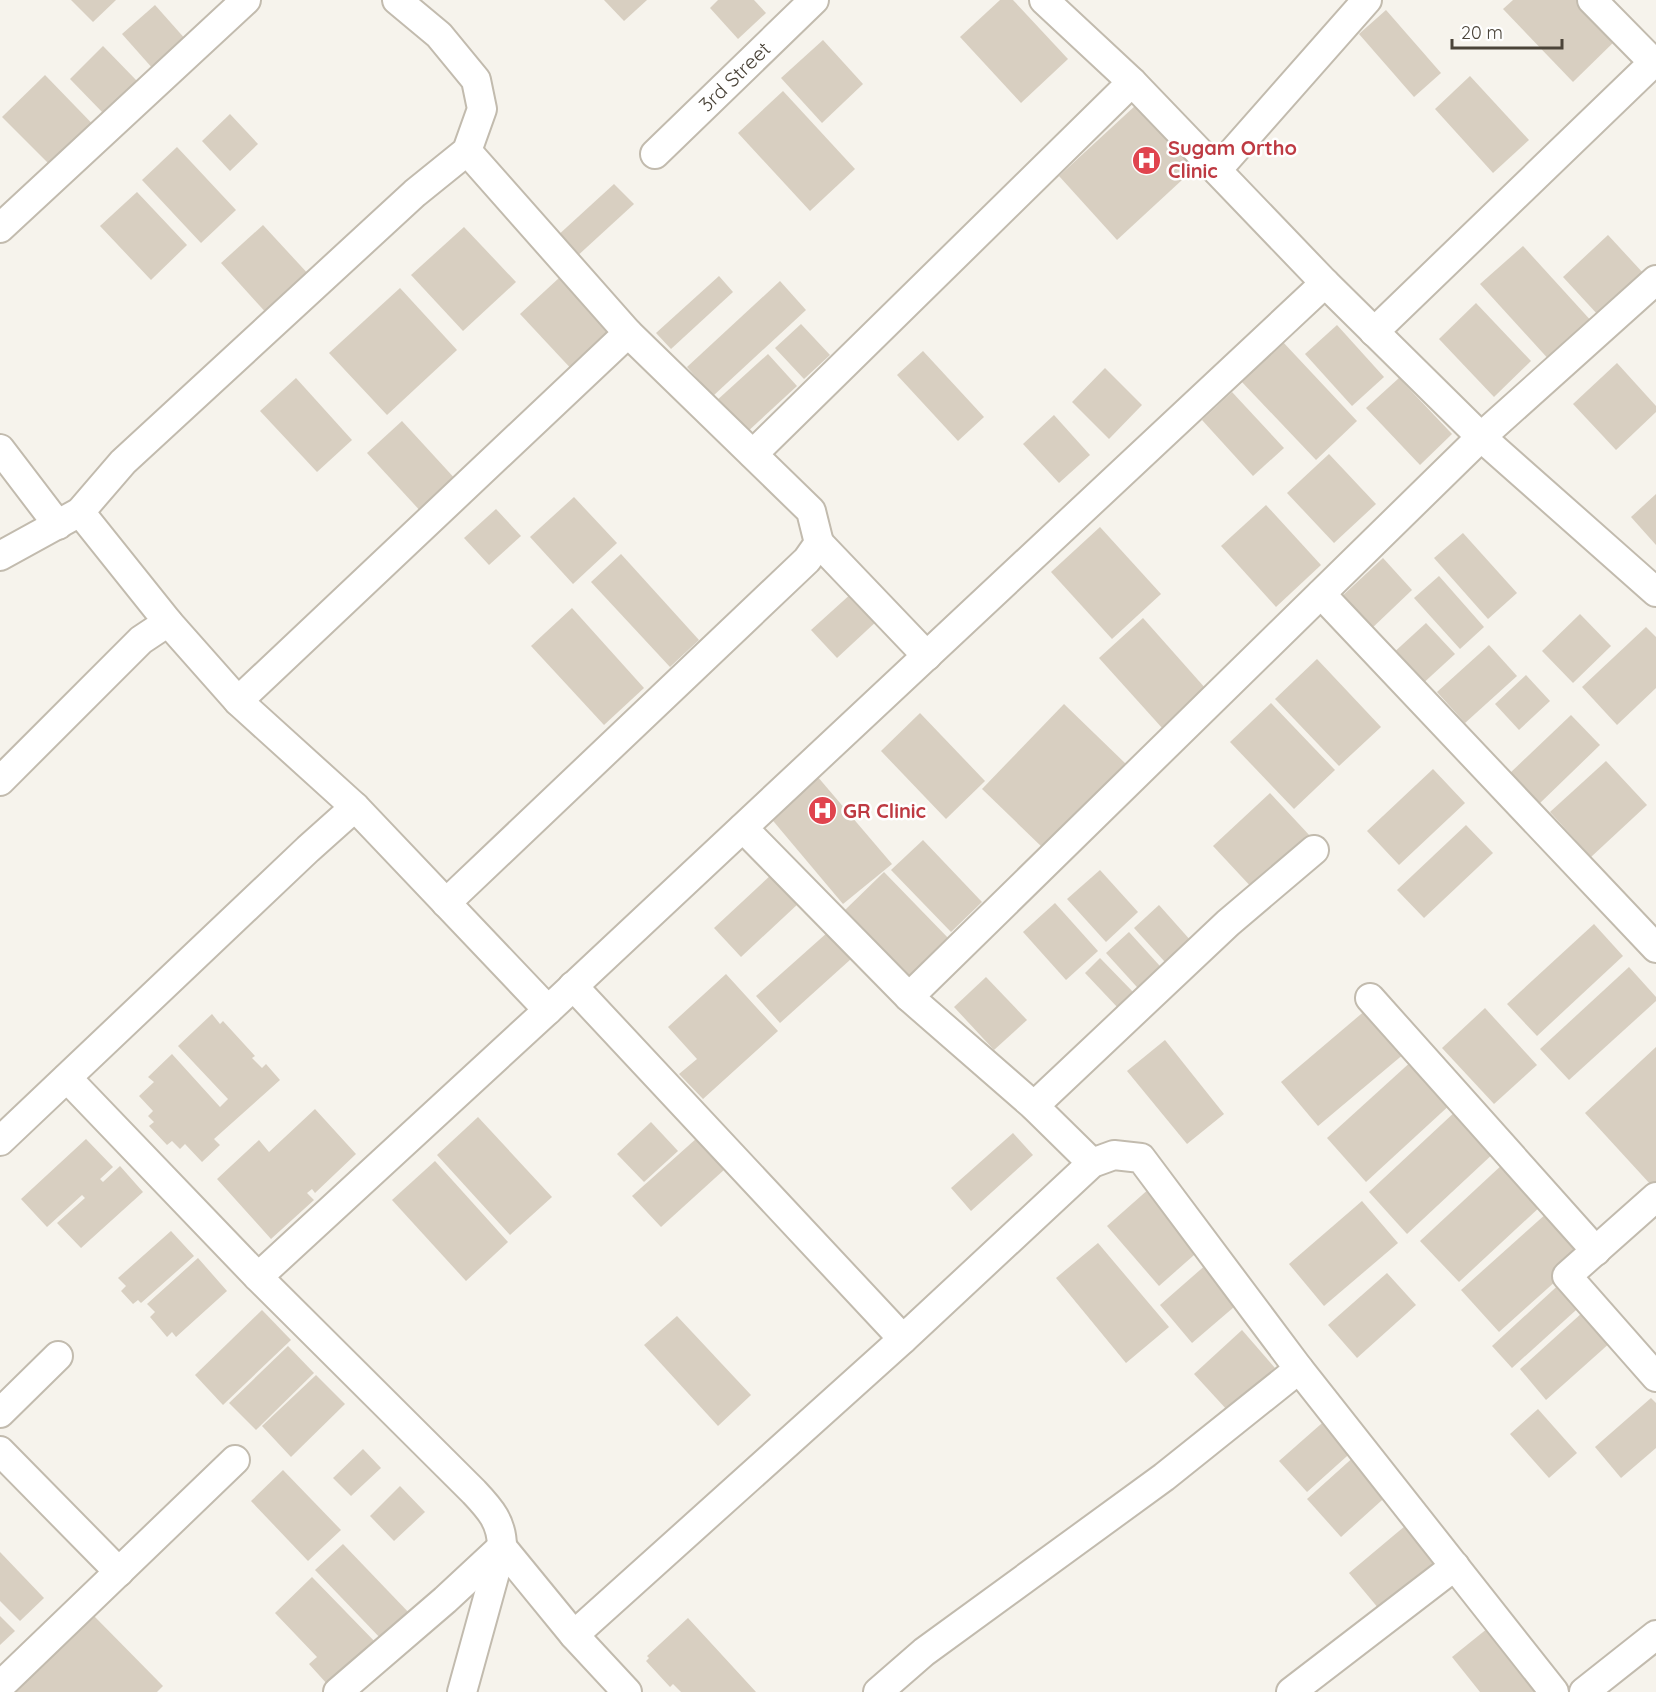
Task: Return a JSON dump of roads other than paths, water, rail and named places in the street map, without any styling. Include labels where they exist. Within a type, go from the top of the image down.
[{"type":"street","points":[[0,228],[246,0]]},
{"type":"street","points":[[0,555],[69,518],[123,462],[415,193],[467,152],[482,109],[477,80],[439,34],[397,0]]},
{"type":"street","name":"3rd Street","points":[[655,154],[814,0]]},
{"type":"street","points":[[1217,170],[1367,0]]},
{"type":"street","points":[[1374,332],[1655,62],[1593,0]]},
{"type":"street","points":[[1046,1],[1132,82],[1325,283],[1481,437],[1656,592]]},
{"type":"street","points":[[753,454],[1132,82]]},
{"type":"street","points":[[467,152],[628,333],[811,511],[819,543],[927,656]]},
{"type":"street","points":[[909,997],[1481,437],[1656,280]]},
{"type":"street","points":[[258,1277],[573,987],[1325,283]]},
{"type":"street","points":[[238,702],[628,333]]},
{"type":"street","points":[[0,449],[168,622],[238,702],[355,807],[548,1010]]},
{"type":"street","points":[[446,903],[807,560],[819,543]]},
{"type":"street","points":[[1321,594],[1656,948]]},
{"type":"street","points":[[0,781],[141,640],[168,622]]},
{"type":"street","points":[[0,1141],[355,807]]},
{"type":"street","points":[[743,828],[909,997],[1034,1106],[1092,1163]]},
{"type":"street","points":[[1034,1106],[1228,923],[1314,850]]},
{"type":"street","points":[[573,987],[903,1339]]},
{"type":"street","points":[[1370,998],[1596,1251]]},
{"type":"street","points":[[67,1078],[258,1277],[485,1504],[495,1517],[502,1533],[502,1547],[462,1692]]},
{"type":"street","points":[[574,1635],[903,1339],[1092,1163],[1114,1155],[1141,1158],[1299,1369],[1554,1692]]},
{"type":"street","points":[[1656,1197],[1567,1276],[1656,1377]]},
{"type":"street","points":[[0,1413],[58,1356]]},
{"type":"street","points":[[878,1692],[924,1652],[1164,1477],[1299,1369]]},
{"type":"street","points":[[0,1451],[119,1572]]},
{"type":"street","points":[[0,1686],[235,1460]]},
{"type":"street","points":[[502,1547],[574,1635],[627,1692]]},
{"type":"street","points":[[338,1692],[445,1600],[502,1547]]},
{"type":"street","points":[[1291,1692],[1455,1566]]},
{"type":"street","points":[[1584,1692],[1655,1637]]},
{"type":"place","name":"Sugam Ortho Clinic","points":[[1147,160]]},
{"type":"place","name":"GR Clinic","points":[[822,811]]}]
